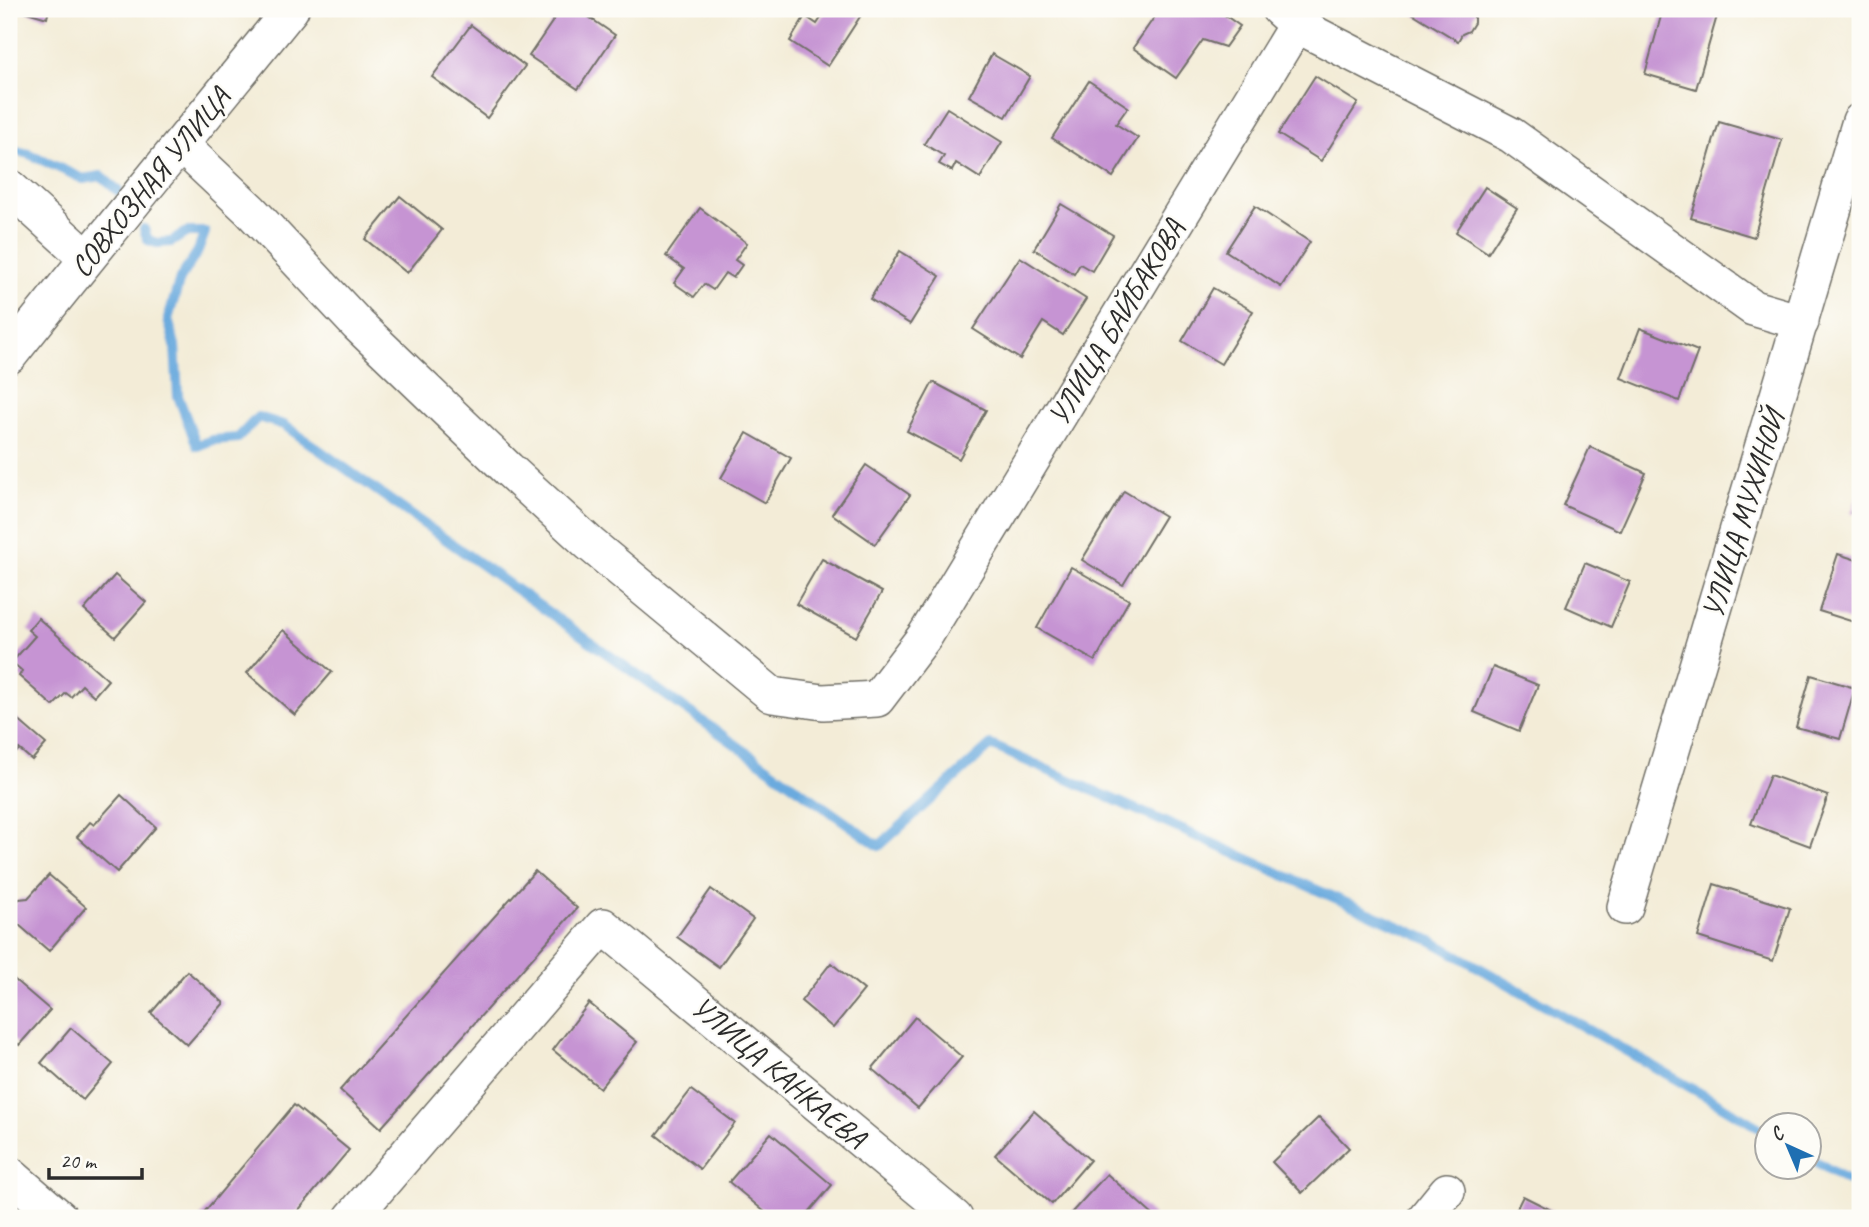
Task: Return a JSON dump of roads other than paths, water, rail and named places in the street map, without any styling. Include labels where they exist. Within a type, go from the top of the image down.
[{"type":"street","name":"СОВХОЗНАЯ УЛИЦА","points":[[9,356],[291,9]]},
{"type":"street","name":"УЛИЦА БАЙБАКОВА","points":[[181,145],[250,210],[358,325],[508,469],[590,544],[772,695],[823,702],[877,699],[925,636],[1294,14]]},
{"type":"street","points":[[1294,14],[1511,135],[1753,308],[1801,322]]},
{"type":"street","name":"УЛИЦА МУХИНОЙ","points":[[1625,906],[1860,121]]},
{"type":"street","points":[[9,187],[87,258]]},
{"type":"street","name":"УЛИЦА КАНКАЕВА","points":[[352,1218],[603,926],[955,1218]]},
{"type":"street","points":[[9,1174],[60,1218]]},
{"type":"street","points":[[1425,1218],[1447,1191]]},
{"type":"waterway","points":[[9,149],[29,154],[83,179],[101,176],[118,191]]},
{"type":"waterway","points":[[144,229],[148,240],[157,243],[171,242],[187,232],[205,232],[198,251],[180,279],[168,319],[175,345],[178,396],[197,446],[212,440],[238,438],[258,417],[284,425],[879,846],[991,745],[1432,941],[1754,1125]]},
{"type":"waterway","points":[[1824,1166],[1860,1188]]}]
